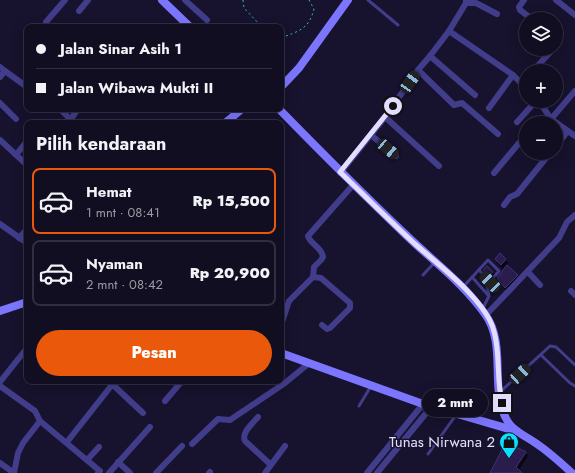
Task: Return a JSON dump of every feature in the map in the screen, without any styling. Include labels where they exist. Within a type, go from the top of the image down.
[{"type":"main road","points":[[162,0],[187,24]]},
{"type":"main road","points":[[284,84],[299,68],[348,0]]},
{"type":"main road","points":[[229,120],[238,112]]},
{"type":"main road","points":[[282,112],[353,185],[463,287],[484,313],[491,324],[496,342],[500,393],[506,419],[509,424],[538,444],[572,473]]},
{"type":"main road","points":[[0,311],[24,303]]},
{"type":"main road","points":[[284,354],[427,405],[519,432]]},
{"type":"street","points":[[46,22],[65,0]]},
{"type":"street","points":[[79,11],[88,0]]},
{"type":"street","points":[[185,0],[207,20]]},
{"type":"street","points":[[523,12],[519,7],[524,0]]},
{"type":"street","points":[[556,0],[575,16]]},
{"type":"street","points":[[340,172],[371,135],[418,70],[430,56],[466,1],[476,3],[497,14]]},
{"type":"street","points":[[448,30],[519,80]]},
{"type":"street","points":[[430,56],[475,95]]},
{"type":"street","points":[[539,64],[546,56]]},
{"type":"street","points":[[0,77],[2,69],[24,85]]},
{"type":"street","points":[[418,70],[454,105],[462,103],[498,134]]},
{"type":"street","points":[[489,108],[513,75]]},
{"type":"street","points":[[554,116],[575,91]]},
{"type":"street","points":[[0,103],[16,119]]},
{"type":"street","points":[[517,122],[530,108]]},
{"type":"street","points":[[384,117],[439,166]]},
{"type":"street","points":[[563,128],[575,136]]},
{"type":"street","points":[[563,137],[568,131]]},
{"type":"street","points":[[371,135],[396,156]]},
{"type":"street","points":[[0,140],[24,162]]},
{"type":"street","points":[[494,173],[519,143]]},
{"type":"street","points":[[16,155],[24,145]]},
{"type":"street","points":[[504,205],[510,197],[517,194],[544,160]]},
{"type":"street","points":[[284,315],[289,301],[313,277],[314,267],[321,260],[323,253],[308,238],[308,236],[353,185]]},
{"type":"street","points":[[484,313],[528,272],[559,238],[567,222],[575,215]]},
{"type":"street","points":[[0,224],[24,241]]},
{"type":"street","points":[[19,238],[24,232]]},
{"type":"street","points":[[528,272],[540,285]]},
{"type":"street","points":[[313,277],[320,278],[350,304],[350,308],[330,328],[322,325]]},
{"type":"street","points":[[0,382],[24,352]]},
{"type":"street","points":[[284,384],[308,364]]},
{"type":"street","points":[[66,442],[112,384]]},
{"type":"street","points":[[116,384],[143,413]]},
{"type":"street","points":[[166,401],[180,384]]},
{"type":"street","points":[[192,444],[216,420],[230,420],[284,384]]},
{"type":"street","points":[[0,386],[35,412],[40,421],[87,460],[99,472]]},
{"type":"street","points":[[367,473],[427,405]]},
{"type":"street","points":[[377,473],[427,405]]},
{"type":"street","points":[[258,417],[244,434],[243,438],[270,464]]},
{"type":"street","points":[[0,463],[14,473],[18,453],[40,421]]},
{"type":"street","points":[[109,472],[150,427]]},
{"type":"street","points":[[156,473],[182,446]]},
{"type":"street","points":[[265,473],[270,464],[285,446]]},
{"type":"street","points":[[87,460],[99,447]]},
{"type":"street","points":[[384,452],[390,456]]},
{"type":"street","points":[[118,462],[130,473]]},
{"type":"lane","points":[[368,0],[398,25]]},
{"type":"lane","points":[[463,287],[488,260],[499,271],[487,285],[489,296],[484,313]]},
{"type":"lane","points":[[423,275],[435,262]]},
{"type":"lane","points":[[478,270],[490,282]]},
{"type":"lane","points":[[472,277],[489,296]]},
{"type":"lane","points":[[500,393],[550,346],[556,347],[575,365]]},
{"type":"lane","points":[[541,355],[575,386]]},
{"type":"lane","points":[[359,406],[371,386]]},
{"type":"lane","points":[[428,454],[456,414]]},
{"type":"path","points":[[243,0],[244,8],[259,24]]},
{"type":"path","points":[[284,37],[302,29],[311,19],[314,9],[309,0]]},
{"type":"building","points":[[500,253],[506,259],[501,265],[495,259]]},
{"type":"building","points":[[507,265],[518,275],[505,288],[497,278]]},
{"type":"building","points":[[487,266],[493,272],[489,276],[483,270]]},
{"type":"building","name":"Tunas Nirwana 2","points":[[506,442],[526,452],[516,467],[522,473],[490,473]]},
{"type":"place","name":"Tunas Nirwana 2","points":[[509,459]]},
{"type":"route","points":[[393,106],[340,172],[413,242],[459,283],[486,316],[491,324],[496,342],[502,403]]}]
